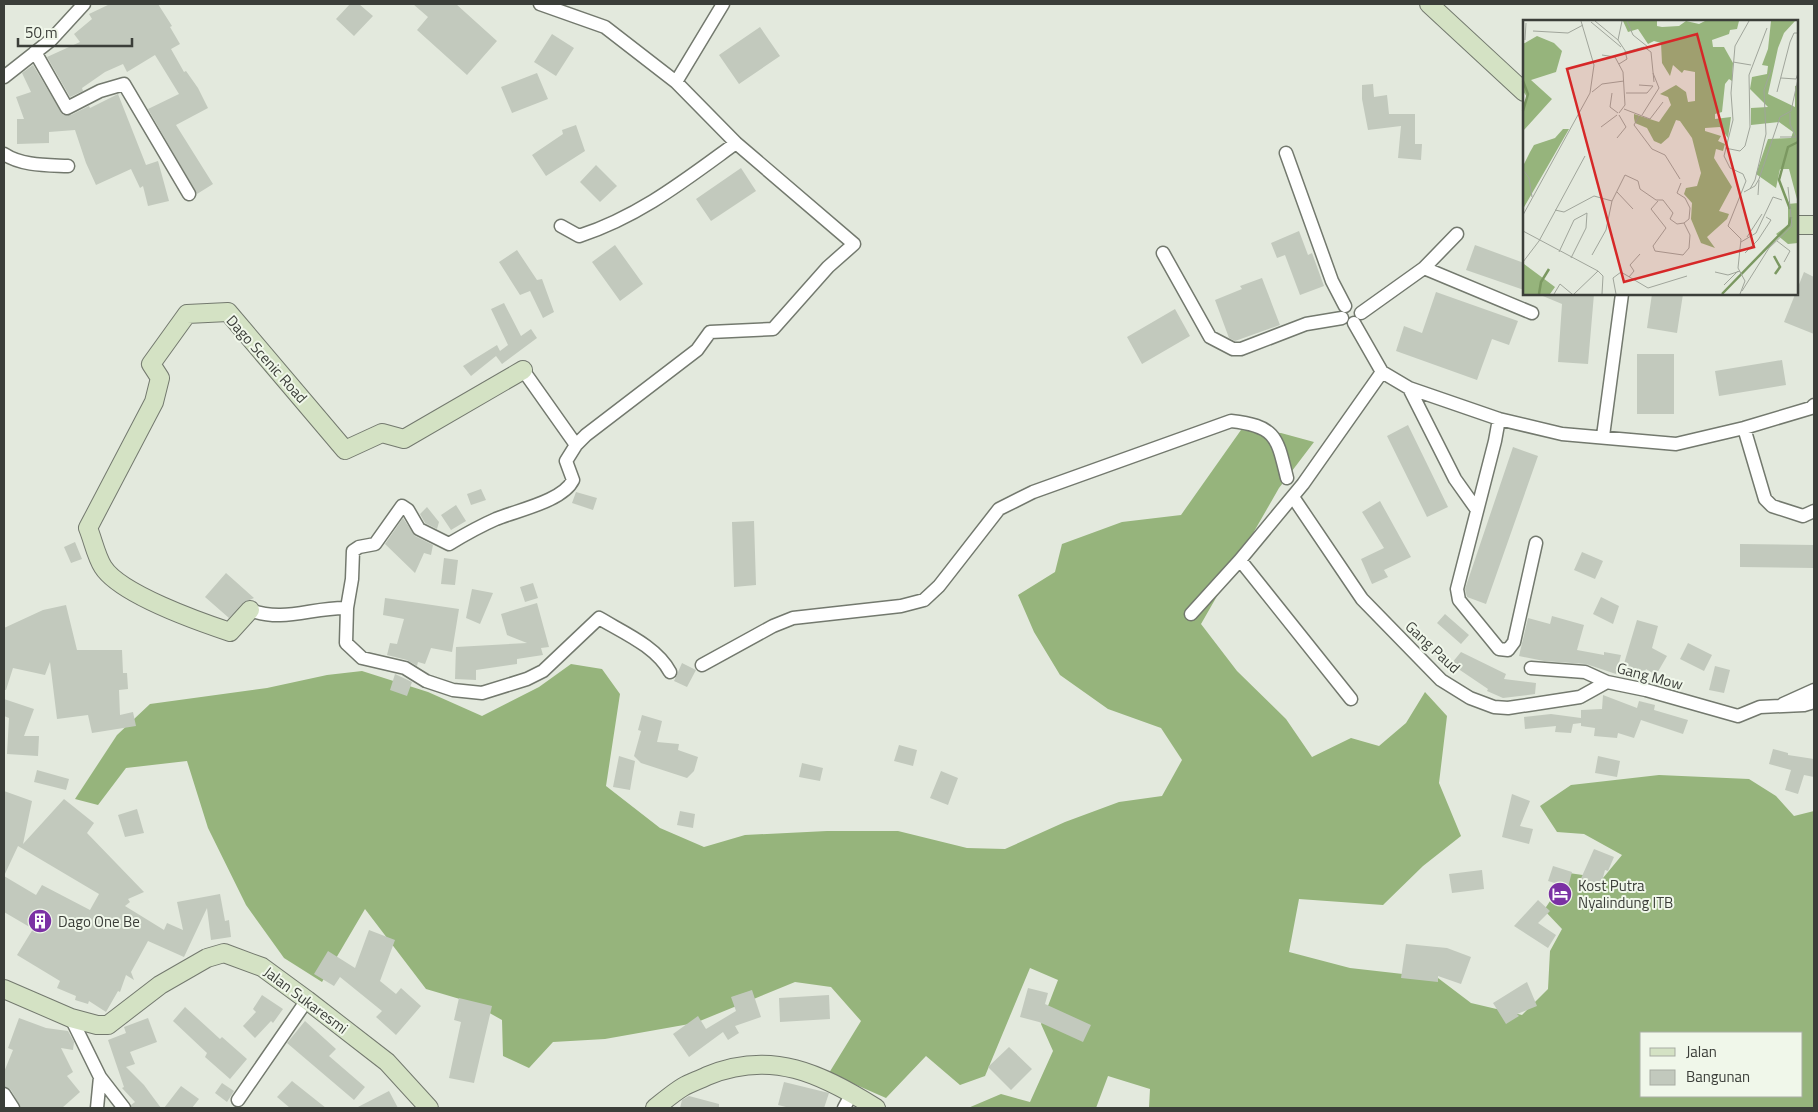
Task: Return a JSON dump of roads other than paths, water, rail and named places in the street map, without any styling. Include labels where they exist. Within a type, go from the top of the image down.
[{"type":"street","points":[[4,78],[51,40],[84,4]]},
{"type":"street","points":[[540,4],[605,27],[676,82],[736,143],[854,244],[828,267],[773,329],[710,332],[697,350],[586,435],[576,445],[566,460],[574,480],[570,487],[559,495],[471,531],[448,544],[420,528],[408,510],[402,506],[375,544],[359,547],[352,551],[352,578],[347,608],[346,643],[362,658],[405,668],[426,681],[453,690],[482,693],[527,679],[543,671],[599,618],[638,641],[666,664],[670,672]]},
{"type":"street","points":[[676,82],[723,4]]},
{"type":"street","points":[[1429,4],[1523,91]]},
{"type":"street","points":[[35,52],[67,108],[121,83],[124,84],[189,194]]},
{"type":"street","points":[[561,226],[579,236],[605,228],[649,205],[736,143]]},
{"type":"street","points":[[1286,152],[1332,281],[1382,372],[1409,388],[1499,419],[1562,434],[1604,436],[1676,444],[1744,428],[1811,408],[1814,405]]},
{"type":"street","points":[[4,154],[10,159],[29,164],[68,166]]},
{"type":"street","points":[[1798,225],[1814,225]]},
{"type":"street","points":[[1163,253],[1210,336],[1233,349],[1241,349],[1306,324],[1350,315],[1424,268],[1457,234]]},
{"type":"street","points":[[1424,268],[1532,314]]},
{"type":"street","points":[[1604,436],[1622,295]]},
{"type":"street","name":"Dago Scenic Road","points":[[250,610],[230,632],[135,594],[104,568],[88,528],[154,402],[160,378],[151,364],[187,314],[228,312],[345,450],[382,433],[404,439],[523,370]]},
{"type":"street","points":[[523,370],[576,445]]},
{"type":"street","points":[[1190,614],[1240,560],[1298,492],[1382,372]]},
{"type":"street","points":[[1409,388],[1455,480],[1477,510]]},
{"type":"street","points":[[1499,419],[1457,589],[1459,600],[1499,649],[1508,650],[1514,642],[1536,544]]},
{"type":"street","points":[[702,665],[773,626],[792,618],[902,606],[924,600],[938,586],[999,509],[1033,492],[1231,421],[1244,422],[1270,431],[1276,440],[1287,478]]},
{"type":"street","points":[[1744,428],[1765,499],[1772,506],[1802,516],[1814,511]]},
{"type":"street","name":"Gang Paud","points":[[1298,492],[1362,599],[1441,680],[1470,698],[1494,707],[1508,708],[1580,697],[1607,682]]},
{"type":"street","points":[[1240,560],[1351,699]]},
{"type":"street","points":[[250,610],[274,617],[328,608],[347,608]]},
{"type":"street","name":"Gang Mow","points":[[1530,668],[1585,672],[1607,682],[1646,690],[1738,716],[1760,707],[1774,708]]},
{"type":"street","points":[[1774,708],[1814,690]]},
{"type":"street","points":[[1774,708],[1814,702]]},
{"type":"street","name":"Jalan Sukaresmi","points":[[4,989],[71,1018],[97,1025],[108,1025],[160,985],[206,958],[224,953],[262,967],[307,1000],[387,1062],[429,1108]]},
{"type":"street","points":[[238,1100],[307,1000]]},
{"type":"street","points":[[71,1018],[100,1077],[124,1108]]},
{"type":"street","points":[[655,1108],[684,1086],[719,1071],[754,1064],[791,1066],[848,1101],[876,1108]]},
{"type":"street","points":[[98,1108],[100,1077]]},
{"type":"street","points":[[4,1094],[13,1108]]},
{"type":"place","name":"Kost Putra Nyalindung ITB","points":[[1560,894]]},
{"type":"place","name":"Dago One Be","points":[[40,921]]}]
